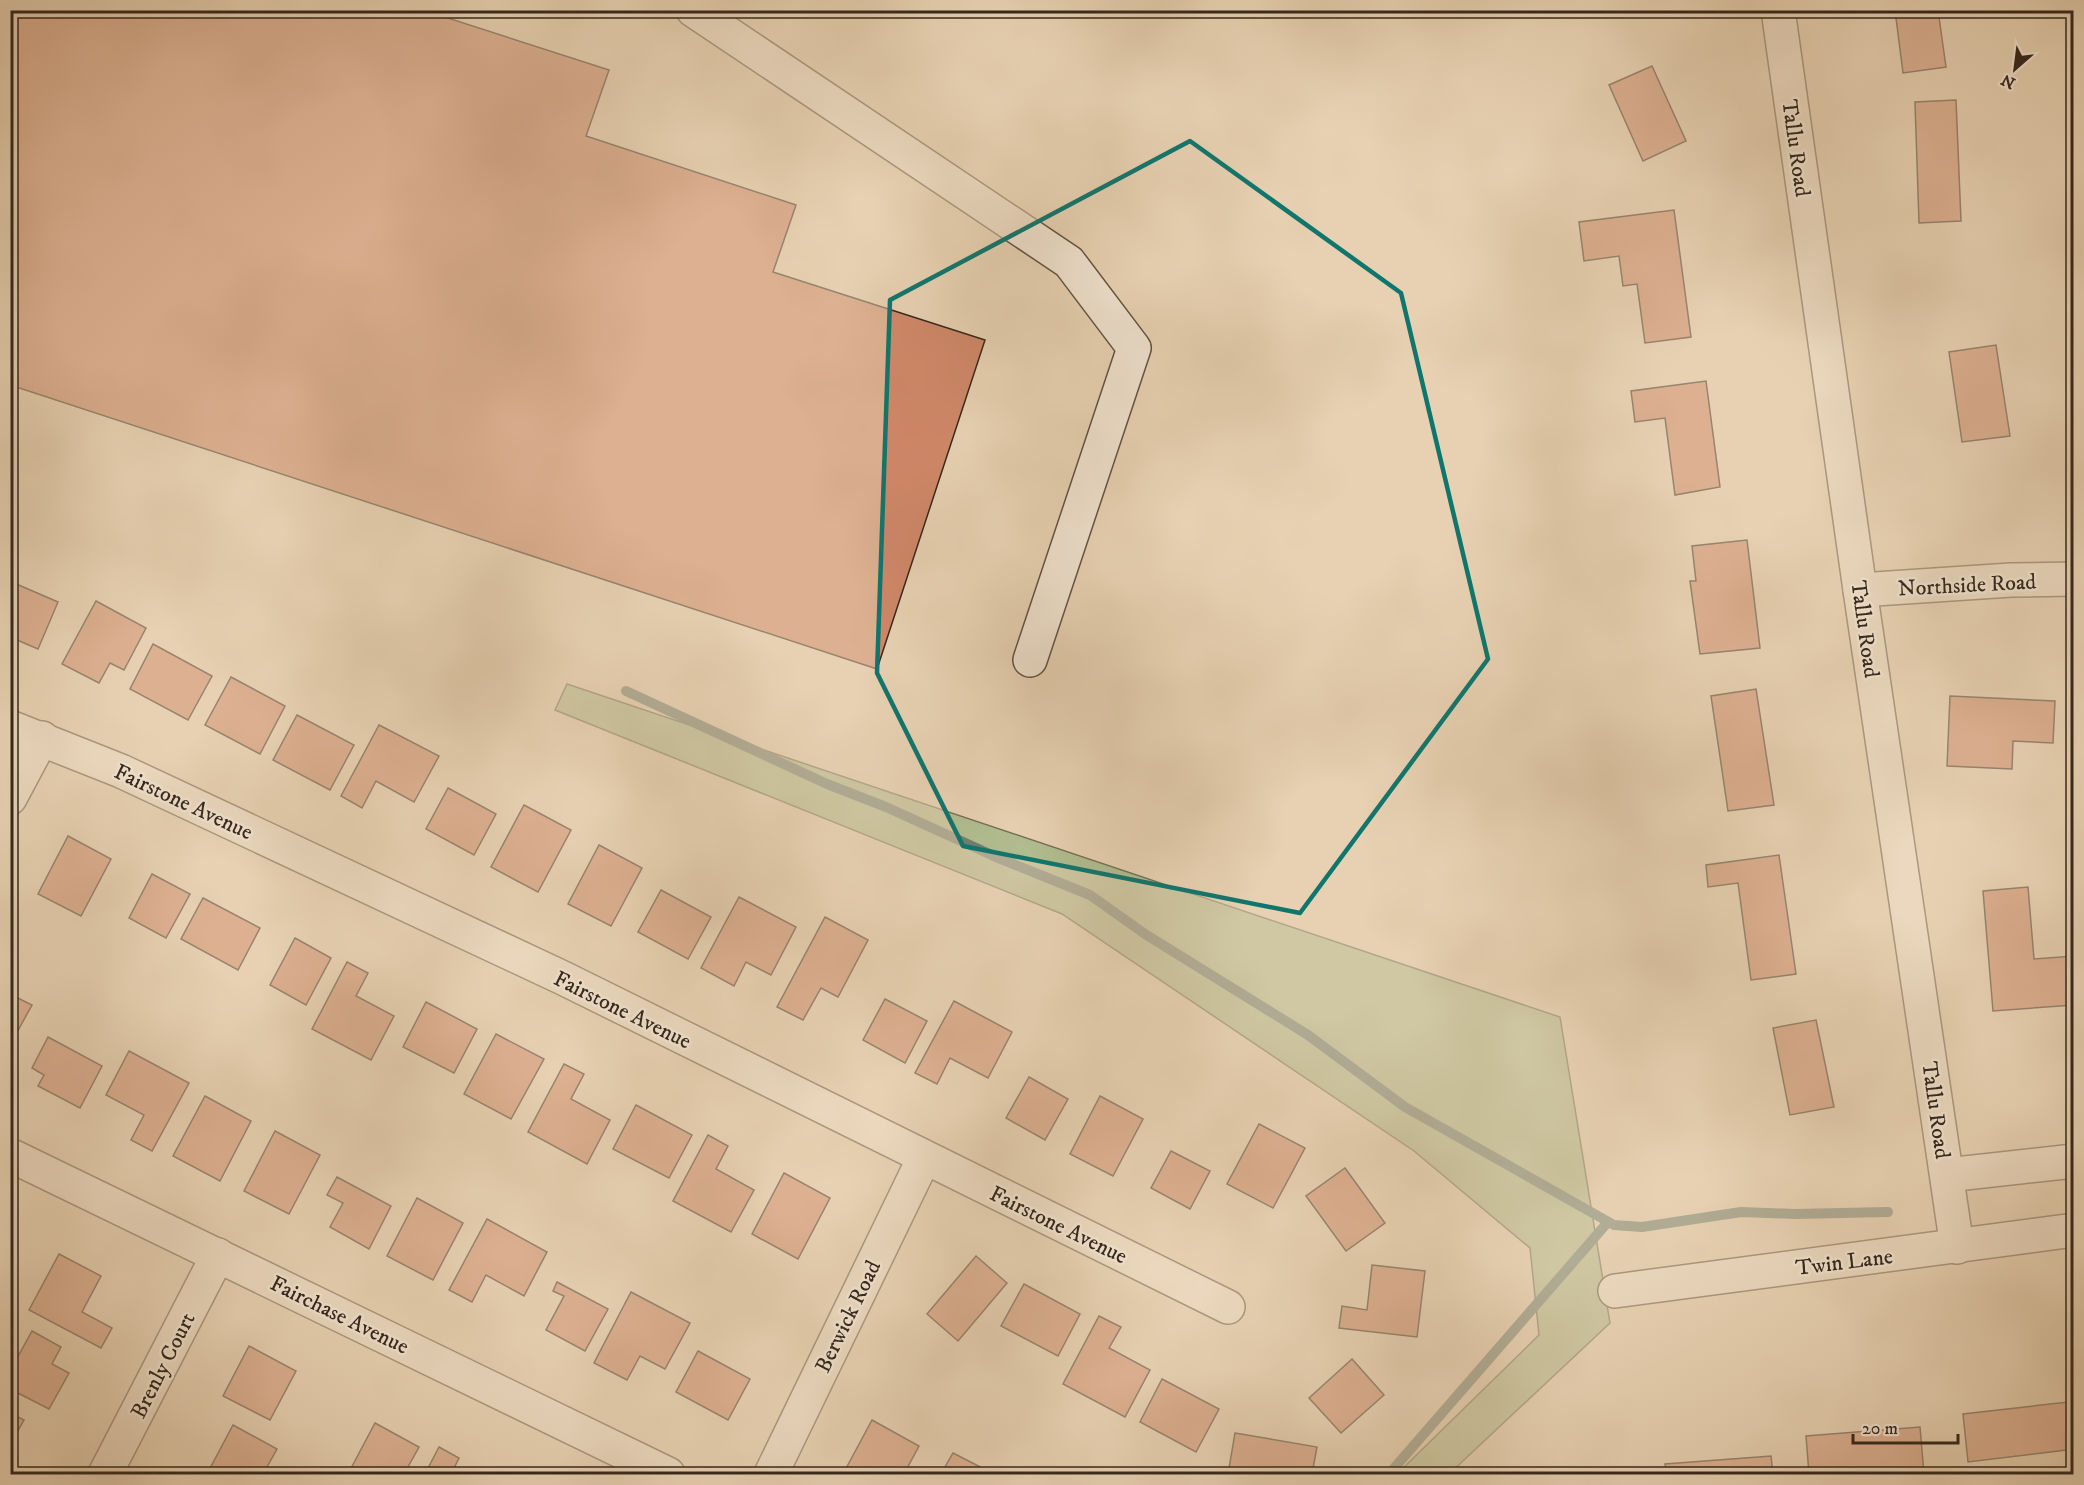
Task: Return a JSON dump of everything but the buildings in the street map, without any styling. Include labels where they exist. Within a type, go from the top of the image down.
[{"type":"street","points":[[693,10],[1069,262],[1134,348],[1030,660]]},
{"type":"street","name":"Tallu Road","points":[[1778,10],[1860,590],[1957,1247]]},
{"type":"street","name":"Northside Road","points":[[1860,590],[2011,580],[2073,579]]},
{"type":"street","name":"Fairstone Avenue","points":[[10,727],[132,776],[563,978],[1228,1307]]},
{"type":"street","points":[[10,798],[42,738]]},
{"type":"street","name":"Fairchase Avenue","points":[[10,1155],[668,1474]]},
{"type":"street","name":"Berwick Road","points":[[771,1474],[924,1158]]},
{"type":"street","points":[[1947,1175],[2073,1161]]},
{"type":"street","name":"Twin Lane","points":[[1615,1291],[2073,1230]]},
{"type":"street","name":"Brenly Court","points":[[105,1474],[219,1255]]},
{"type":"highlighted area","points":[[1190,141],[1401,293],[1488,659],[1300,913],[963,846],[877,673],[890,300]]},
{"type":"green space","points":[[567,684],[1560,1017],[1610,1323],[1449,1474],[1397,1474],[1539,1335],[1530,1248],[1414,1151],[1062,914],[555,710]]},
{"type":"waterway","points":[[626,691],[827,784],[1090,895],[1145,934],[1308,1035],[1405,1107],[1614,1225],[1642,1227],[1741,1212],[1795,1214],[1888,1212]]},
{"type":"waterway","points":[[1389,1474],[1608,1222]]}]
